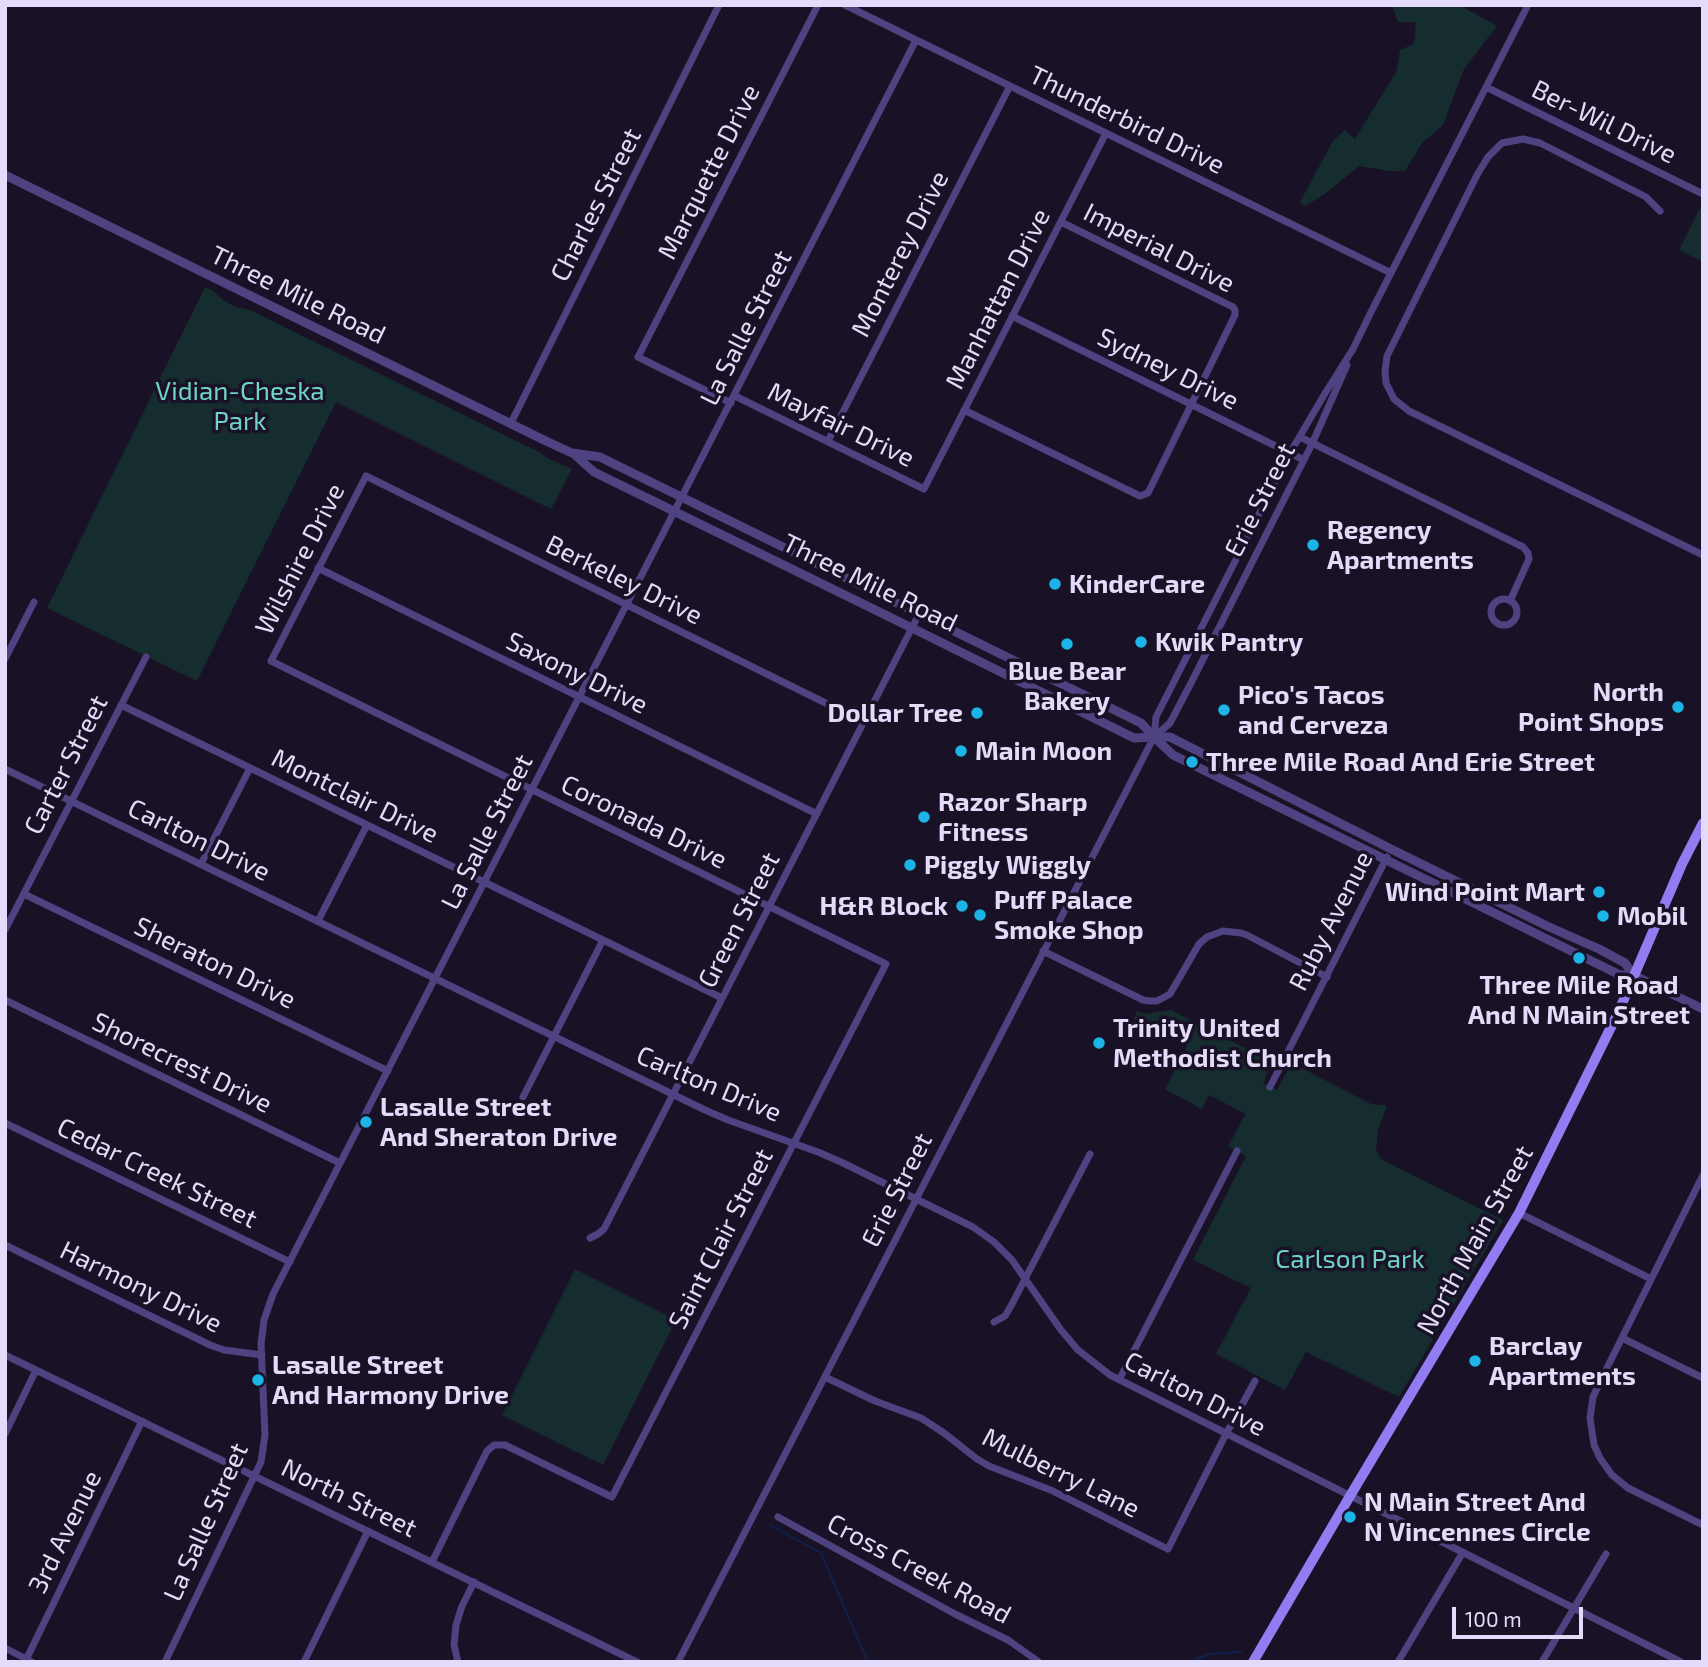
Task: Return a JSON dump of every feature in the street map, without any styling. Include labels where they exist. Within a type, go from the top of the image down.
[{"type":"main road","name":"North Main Street","points":[[1253,1662],[1519,1213],[1618,1013],[1682,864],[1703,823]]},
{"type":"street","name":"Charles Street","points":[[511,423],[719,5]]},
{"type":"street","name":"Marquette Drive","points":[[638,357],[818,5]]},
{"type":"street","name":"Thunderbird Drive","points":[[845,5],[1391,273]]},
{"type":"street","name":"Erie Street","points":[[678,1662],[1154,737],[1156,717],[1290,453],[1353,349],[1528,5]]},
{"type":"street","name":"La Salle Street","points":[[165,1662],[255,1476],[264,1449],[261,1355],[262,1331],[268,1308],[916,40]]},
{"type":"street","name":"Monterey Drive","points":[[828,442],[1010,86]]},
{"type":"street","name":"Ber-Wil Drive","points":[[1486,87],[1703,194]]},
{"type":"street","name":"Manhattan Drive","points":[[927,484],[1106,133]]},
{"type":"street","points":[[1660,211],[1646,197],[1540,143],[1523,139],[1502,144],[1488,157],[1477,175],[1393,345],[1385,371],[1386,383],[1394,399],[1409,411],[1703,555]]},
{"type":"street","name":"Three Mile Road","points":[[5,175],[572,453],[594,472],[1134,738],[1170,737],[1391,849],[1625,962],[1633,975]]},
{"type":"street","name":"Imperial Drive","points":[[1060,222],[1233,307],[1235,314],[1192,404]]},
{"type":"street","name":"Sydney Drive","points":[[1012,316],[1304,460]]},
{"type":"street","name":"Erie Street","points":[[1154,737],[1170,723],[1206,654],[1312,444],[1353,349]]},
{"type":"street","name":"Mayfair Drive","points":[[638,357],[828,442],[924,489],[927,484]]},
{"type":"street","points":[[964,410],[1144,496],[1148,493],[1192,404]]},
{"type":"street","points":[[1300,437],[1522,547],[1528,553],[1529,559],[1510,600]]},
{"type":"street","name":"Three Mile Road","points":[[572,453],[600,457],[1141,723],[1173,755],[1620,975],[1633,975],[1703,1009]]},
{"type":"street","name":"Wilshire Drive","points":[[271,661],[366,476]]},
{"type":"street","name":"Berkeley Drive","points":[[366,476],[864,722]]},
{"type":"street","name":"Saxony Drive","points":[[318,568],[817,814]]},
{"type":"street","points":[[1224,582],[1238,589]]},
{"type":"street","points":[[5,659],[34,602]]},
{"type":"street","name":"Green Street","points":[[590,1238],[604,1229],[919,614]]},
{"type":"street","points":[[1191,647],[1206,654]]},
{"type":"street","name":"Carter Street","points":[[5,930],[146,657]]},
{"type":"street","name":"Coronada Drive","points":[[271,661],[886,964]]},
{"type":"street","name":"Montclair Drive","points":[[121,705],[722,998]]},
{"type":"street","points":[[201,864],[250,768]]},
{"type":"street","name":"Carlton Drive","points":[[5,769],[673,1094],[728,1120],[841,1162],[984,1234],[1003,1251],[1026,1279],[1078,1350],[1099,1368],[1681,1662]]},
{"type":"street","points":[[318,921],[367,825]]},
{"type":"street","name":"Ruby Avenue","points":[[1270,1087],[1391,849]]},
{"type":"street","name":"Sheraton Drive","points":[[24,894],[388,1071]]},
{"type":"street","points":[[1044,951],[1150,1001],[1170,994],[1199,944],[1207,937],[1223,931],[1247,935],[1328,977]]},
{"type":"street","points":[[523,1097],[603,940]]},
{"type":"street","name":"Saint Clair Street","points":[[432,1562],[487,1451],[494,1445],[505,1445],[612,1497],[886,964]]},
{"type":"street","name":"Shorecrest Drive","points":[[5,1000],[340,1163]]},
{"type":"street","name":"Cedar Creek Street","points":[[5,1123],[290,1262]]},
{"type":"street","points":[[1119,1380],[1237,1151]]},
{"type":"street","points":[[994,1322],[1004,1316],[1026,1279],[1090,1154]]},
{"type":"street","points":[[1703,1175],[1593,1397],[1590,1418],[1594,1445],[1612,1475],[1628,1488],[1703,1525]]},
{"type":"street","points":[[1519,1213],[1651,1279]]},
{"type":"street","name":"Harmony Drive","points":[[5,1245],[210,1345],[224,1350],[261,1355]]},
{"type":"street","points":[[1622,1338],[1703,1378]]},
{"type":"street","name":"North Street","points":[[5,1354],[636,1662]]},
{"type":"street","points":[[5,1434],[37,1370]]},
{"type":"street","name":"Mulberry Lane","points":[[825,1377],[875,1401],[921,1418],[989,1466],[1053,1491],[1168,1549],[1226,1434]]},
{"type":"street","points":[[1226,1434],[1255,1381]]},
{"type":"street","name":"3rd Avenue","points":[[28,1661],[142,1421]]},
{"type":"street","name":"Cross Creek Road","points":[[778,1517],[1008,1640],[1039,1662]]},
{"type":"street","points":[[304,1662],[368,1531]]},
{"type":"street","points":[[1398,1662],[1463,1552]]},
{"type":"street","points":[[1542,1662],[1606,1554]]},
{"type":"street","points":[[458,1662],[454,1645],[456,1625],[474,1582]]},
{"type":"street","points":[[5,1648],[28,1661]]},
{"type":"green space","points":[[1392,5],[1459,5],[1497,26],[1464,69],[1443,125],[1422,143],[1405,171],[1359,166],[1325,194],[1305,206],[1300,202],[1333,141],[1345,130],[1355,139],[1397,70],[1400,50],[1414,44],[1416,22],[1398,22]]},
{"type":"green space","points":[[1700,208],[1703,209],[1703,262],[1679,250]]},
{"type":"green space","name":"Vidian-Cheska Park","points":[[205,287],[236,307],[250,310],[572,469],[551,509],[336,402],[197,681],[47,608]]},
{"type":"green space","name":"Carlson Park","points":[[1171,1010],[1272,1062],[1263,1083],[1277,1090],[1292,1063],[1371,1104],[1387,1106],[1378,1130],[1376,1150],[1381,1159],[1503,1220],[1399,1397],[1306,1352],[1285,1390],[1216,1354],[1251,1288],[1193,1260],[1246,1156],[1228,1146],[1246,1114],[1209,1095],[1202,1109],[1165,1089],[1187,1046],[1134,1019],[1137,1011],[1145,1014]]},
{"type":"green space","points":[[575,1269],[676,1320],[603,1465],[502,1415]]},
{"type":"waterway","points":[[770,1525],[821,1553],[868,1662]]},
{"type":"waterway","points":[[1194,1662],[1211,1654],[1241,1652]]},
{"type":"place","name":"Regency Apartments","points":[[1313,545]]},
{"type":"place","name":"KinderCare","points":[[1055,584]]},
{"type":"place","name":"Kwik Pantry","points":[[1141,642]]},
{"type":"place","name":"Blue Bear Bakery","points":[[1067,644]]},
{"type":"place","name":"North Point Shops","points":[[1678,707]]},
{"type":"place","name":"Pico's Tacos and Cerveza","points":[[1224,710]]},
{"type":"place","name":"Dollar Tree","points":[[977,713]]},
{"type":"place","name":"Main Moon","points":[[961,751]]},
{"type":"place","name":"Three Mile Road And Erie Street","points":[[1192,762]]},
{"type":"place","name":"Razor Sharp Fitness","points":[[924,817]]},
{"type":"place","name":"Piggly Wiggly","points":[[910,865]]},
{"type":"place","name":"Wind Point Mart","points":[[1599,892]]},
{"type":"place","name":"H&R Block","points":[[962,906]]},
{"type":"place","name":"Puff Palace Smoke Shop","points":[[980,915]]},
{"type":"place","name":"Mobil","points":[[1603,916]]},
{"type":"place","name":"Three Mile Road And N Main Street","points":[[1579,958]]},
{"type":"place","name":"Trinity United Methodist Church","points":[[1099,1043]]},
{"type":"place","name":"Lasalle Street And Sheraton Drive","points":[[366,1122]]},
{"type":"place","name":"Barclay Apartments","points":[[1475,1361]]},
{"type":"place","name":"Lasalle Street And Harmony Drive","points":[[258,1380]]},
{"type":"place","name":"N Main Street And N Vincennes Circle","points":[[1350,1517]]}]
